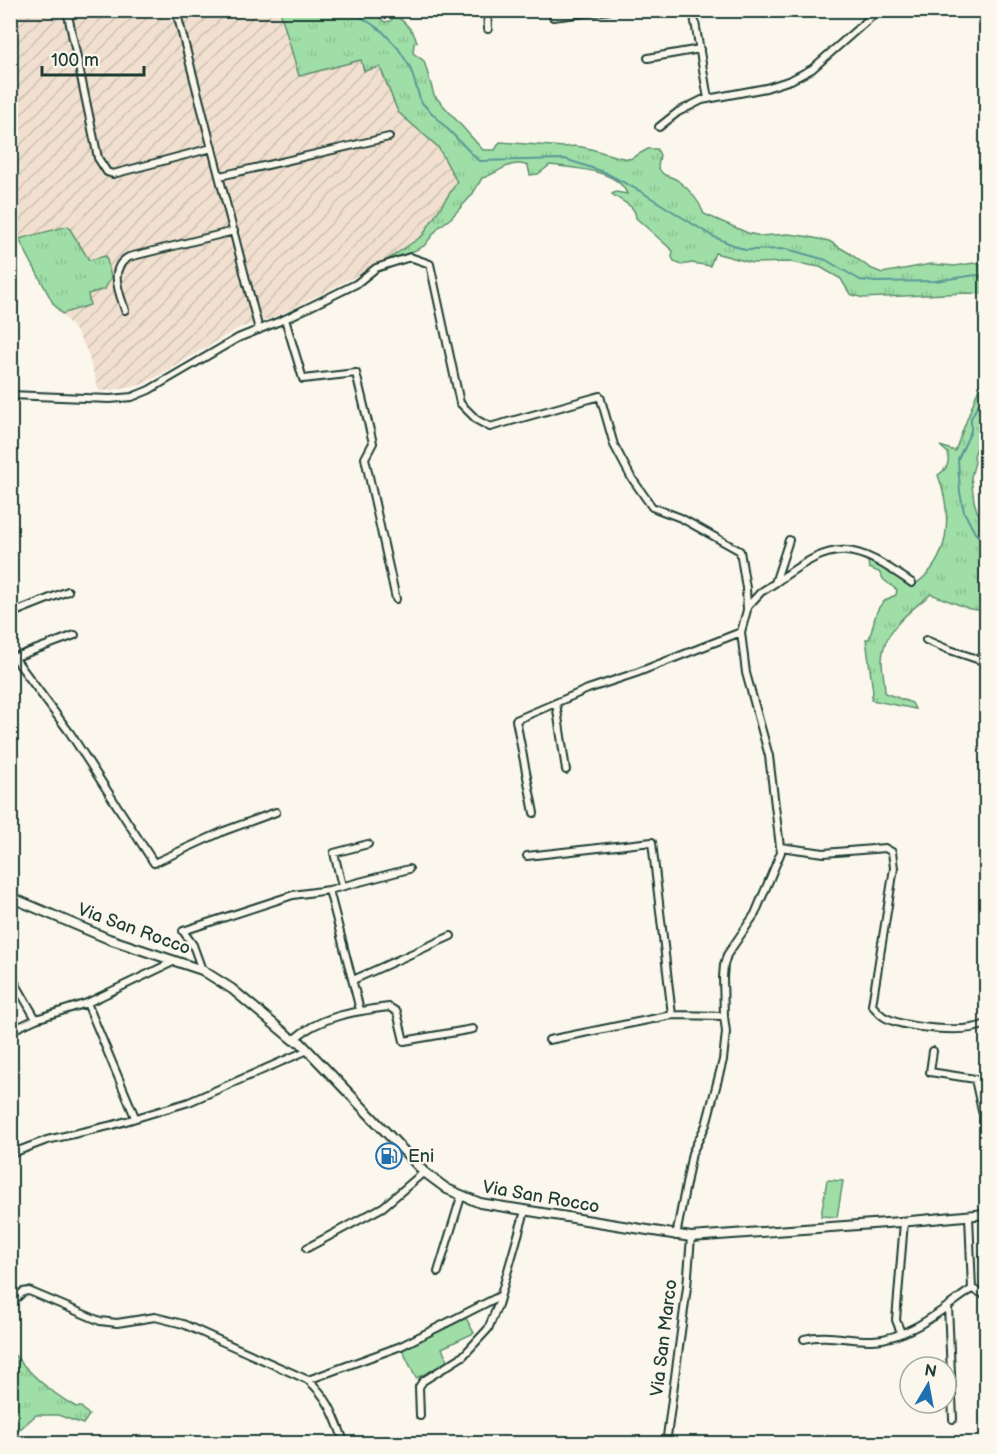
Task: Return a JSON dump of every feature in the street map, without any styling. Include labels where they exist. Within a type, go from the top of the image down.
[{"type":"street","points":[[67,10],[99,158],[107,172],[114,174],[212,148]]},
{"type":"street","points":[[176,10],[259,330]]},
{"type":"street","points":[[487,10],[488,29]]},
{"type":"street","points":[[554,18],[610,10]]},
{"type":"street","points":[[693,10],[708,99]]},
{"type":"street","points":[[659,127],[678,112],[708,99],[766,88],[806,73],[879,10]]},
{"type":"street","points":[[648,58],[699,49]]},
{"type":"street","points":[[220,176],[389,137]]},
{"type":"street","points":[[125,310],[116,281],[118,265],[123,260],[234,231]]},
{"type":"street","points":[[10,395],[110,399],[132,397],[149,390],[238,338],[285,319],[356,284],[376,268],[410,257],[430,264],[460,403],[477,420],[490,427],[600,396],[614,445],[631,477],[652,507],[681,518],[740,551],[747,607],[741,632],[746,673],[770,756],[781,852],[755,914],[724,965],[726,1032],[723,1060],[706,1125],[692,1153],[676,1236]]},
{"type":"street","points":[[285,319],[303,379],[356,373],[373,443],[365,458],[396,599]]},
{"type":"street","points":[[775,582],[789,540]]},
{"type":"street","points":[[747,607],[761,592],[798,566],[818,556],[841,550],[853,551],[878,560],[912,584]]},
{"type":"street","points":[[10,614],[68,591]]},
{"type":"street","points":[[534,813],[516,720],[588,689],[741,632]]},
{"type":"street","points":[[75,635],[12,658],[70,733],[154,863],[224,831],[276,812]]},
{"type":"street","points":[[926,640],[987,662]]},
{"type":"street","points":[[556,703],[566,770]]},
{"type":"street","points":[[527,856],[651,842],[672,1015]]},
{"type":"street","points":[[342,886],[334,853],[368,844]]},
{"type":"street","points":[[780,847],[824,853],[876,848],[885,848],[892,852],[894,868],[872,1005],[885,1018],[927,1027],[961,1031],[987,1024]]},
{"type":"street","points":[[202,970],[196,951],[183,931],[293,895],[329,890],[409,869]]},
{"type":"street","points":[[329,890],[360,1010]]},
{"type":"street","points":[[987,893],[985,903],[987,910]]},
{"type":"street","name":"Via San Rocco","points":[[10,897],[109,939],[202,970],[232,989],[293,1040],[300,1042],[424,1172],[461,1197],[480,1203],[525,1211],[691,1237],[987,1214]]},
{"type":"street","points":[[352,980],[451,936]]},
{"type":"street","points":[[10,1031],[36,1019],[87,1003],[176,961]]},
{"type":"street","points":[[10,974],[36,1019]]},
{"type":"street","points":[[87,1003],[135,1117]]},
{"type":"street","points":[[293,1040],[308,1027],[360,1010],[389,1007],[393,1008],[399,1019],[404,1041],[473,1029]]},
{"type":"street","points":[[549,1040],[672,1015],[724,1016]]},
{"type":"street","points":[[10,1154],[47,1140],[113,1125],[199,1099],[308,1050]]},
{"type":"street","points":[[933,1051],[930,1072],[975,1079],[982,1111],[987,1111]]},
{"type":"street","points":[[307,1248],[383,1207],[424,1172]]},
{"type":"street","points":[[438,1272],[461,1197]]},
{"type":"street","points":[[420,1416],[419,1387],[423,1381],[463,1356],[488,1329],[525,1211]]},
{"type":"street","points":[[969,1216],[972,1289]]},
{"type":"street","points":[[901,1333],[896,1320],[903,1222]]},
{"type":"street","name":"Via San Marco","points":[[666,1443],[687,1287],[691,1237]]},
{"type":"street","points":[[972,1289],[987,1295]]},
{"type":"street","points":[[804,1339],[819,1335],[876,1340],[901,1333],[948,1306],[972,1289]]},
{"type":"street","points":[[10,1304],[23,1292],[29,1291],[100,1321],[117,1323],[155,1317],[183,1324],[308,1380],[327,1401],[345,1443]]},
{"type":"street","points":[[308,1380],[401,1346],[500,1296]]},
{"type":"street","points":[[948,1306],[953,1419]]},
{"type":"shaded area","points":[[11,11],[280,11],[299,76],[362,60],[380,67],[398,112],[438,147],[457,182],[422,236],[387,260],[278,316],[239,328],[146,383],[130,388],[99,391],[87,351],[77,333],[53,303],[19,239],[11,208]]},
{"type":"green space","points":[[280,11],[370,11],[385,22],[395,16],[398,18],[416,38],[413,53],[424,61],[434,95],[483,150],[495,150],[500,142],[573,146],[630,159],[648,149],[657,149],[660,155],[658,167],[660,170],[677,180],[689,191],[704,214],[760,236],[788,234],[829,241],[870,268],[882,273],[931,264],[955,266],[974,263],[986,266],[986,294],[863,298],[850,294],[841,279],[820,267],[790,262],[752,263],[715,253],[710,266],[692,263],[681,265],[674,261],[673,251],[636,218],[633,209],[612,194],[616,192],[627,194],[614,179],[593,171],[550,165],[538,174],[530,175],[528,166],[510,165],[482,178],[472,195],[451,218],[439,227],[424,246],[393,261],[387,260],[422,236],[457,182],[438,147],[398,112],[380,67],[364,71],[361,60],[299,76]]},
{"type":"green space","points":[[68,226],[89,260],[106,256],[111,277],[105,289],[88,294],[90,305],[62,314],[53,303],[19,239]]},
{"type":"green space","points":[[986,369],[986,420],[974,456],[975,462],[971,477],[977,511],[986,525],[986,611],[970,609],[931,594],[914,607],[892,631],[883,650],[882,664],[885,693],[912,703],[915,709],[871,700],[873,692],[866,639],[869,639],[879,607],[896,595],[897,590],[884,580],[879,572],[869,568],[867,557],[914,585],[927,575],[936,563],[946,535],[947,520],[943,490],[938,475],[947,466],[948,453],[940,446],[955,451]]},
{"type":"green space","points":[[827,1180],[843,1181],[837,1217],[821,1216]]},
{"type":"green space","points":[[466,1318],[474,1333],[442,1348],[448,1363],[416,1378],[402,1349]]},
{"type":"green space","points":[[11,1351],[49,1389],[76,1407],[81,1407],[89,1415],[83,1424],[58,1415],[36,1415],[11,1437]]},
{"type":"waterway","points":[[351,10],[382,31],[398,48],[410,67],[421,102],[479,161],[565,159],[604,172],[640,191],[712,236],[745,250],[787,249],[826,260],[860,280],[935,281],[976,275],[986,278]]},
{"type":"waterway","points":[[986,392],[985,399],[978,405],[971,418],[971,431],[958,459],[964,512],[975,533],[986,544]]},
{"type":"place","name":"Eni","points":[[389,1156]]}]
